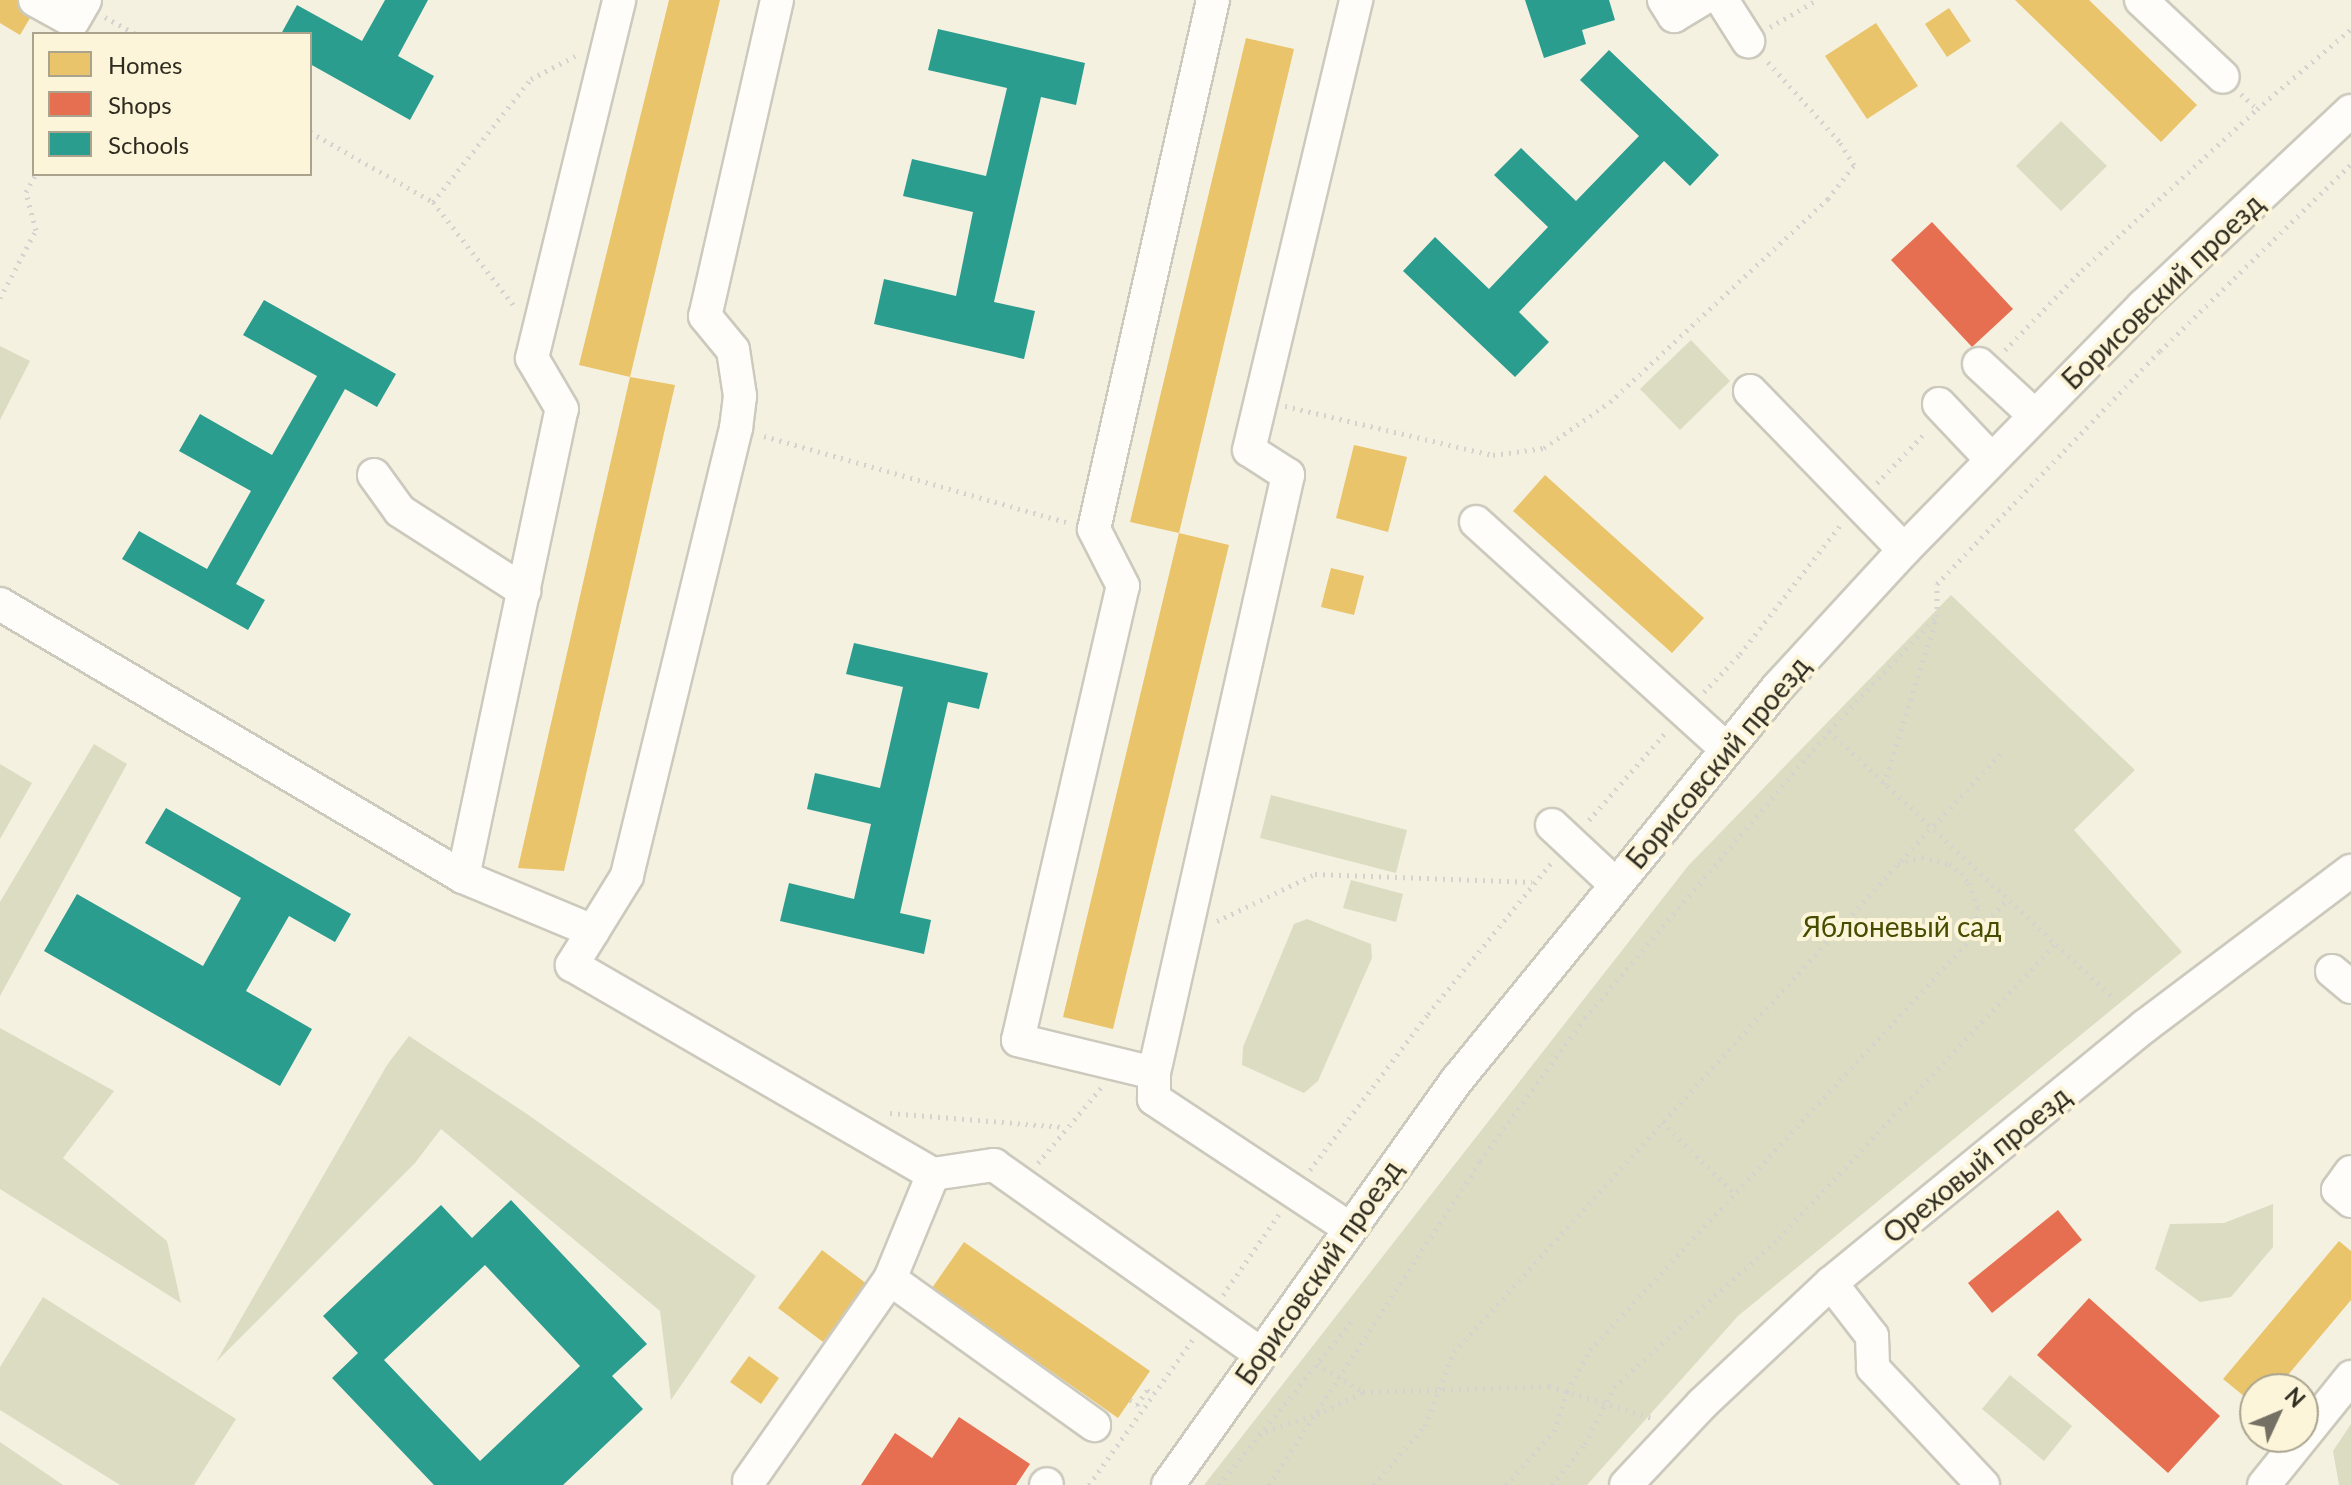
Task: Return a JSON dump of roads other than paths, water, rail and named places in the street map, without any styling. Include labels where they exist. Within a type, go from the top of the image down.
[{"type":"street","points":[[35,0],[73,21],[85,0]]},
{"type":"street","points":[[463,877],[562,409],[532,358],[619,0]]},
{"type":"street","points":[[777,0],[705,316],[733,350],[740,396],[736,428],[627,876],[572,965],[933,1174],[994,1165],[1260,1353]]},
{"type":"street","points":[[1154,1073],[1018,1040],[1123,586],[1094,529],[1213,0]]},
{"type":"street","points":[[1349,1228],[1154,1099],[1154,1073],[1288,475],[1249,450],[1356,0]]},
{"type":"street","points":[[1664,0],[1674,16],[1701,0]]},
{"type":"street","points":[[1722,0],[1748,41]]},
{"type":"street","points":[[2141,0],[2223,77]]},
{"type":"street","name":"Борисовский проезд","points":[[1168,1485],[1457,1080],[1725,748],[1904,550],[2034,415],[2143,306],[2351,111]]},
{"type":"street","points":[[1979,364],[2034,415]]},
{"type":"street","points":[[1750,391],[1904,550]]},
{"type":"street","points":[[1939,404],[1991,459]]},
{"type":"street","points":[[374,475],[400,511],[524,591]]},
{"type":"street","points":[[1476,522],[1725,748]]},
{"type":"street","points":[[0,604],[463,877],[593,931]]},
{"type":"street","points":[[1552,825],[1615,884]]},
{"type":"street","name":"Ореховый проезд","points":[[1626,1485],[1702,1404],[1831,1283],[2145,1026],[2351,871]]},
{"type":"street","points":[[2351,1172],[2338,1190],[2351,1201]]},
{"type":"street","points":[[749,1481],[890,1279],[933,1174]]},
{"type":"street","points":[[890,1279],[1094,1425]]},
{"type":"street","points":[[1831,1283],[1872,1336],[1873,1368],[1975,1482]]},
{"type":"street","points":[[2264,1485],[2351,1377]]},
{"type":"park label","name":"Яблоневый сад","points":[[1902,926]]}]
